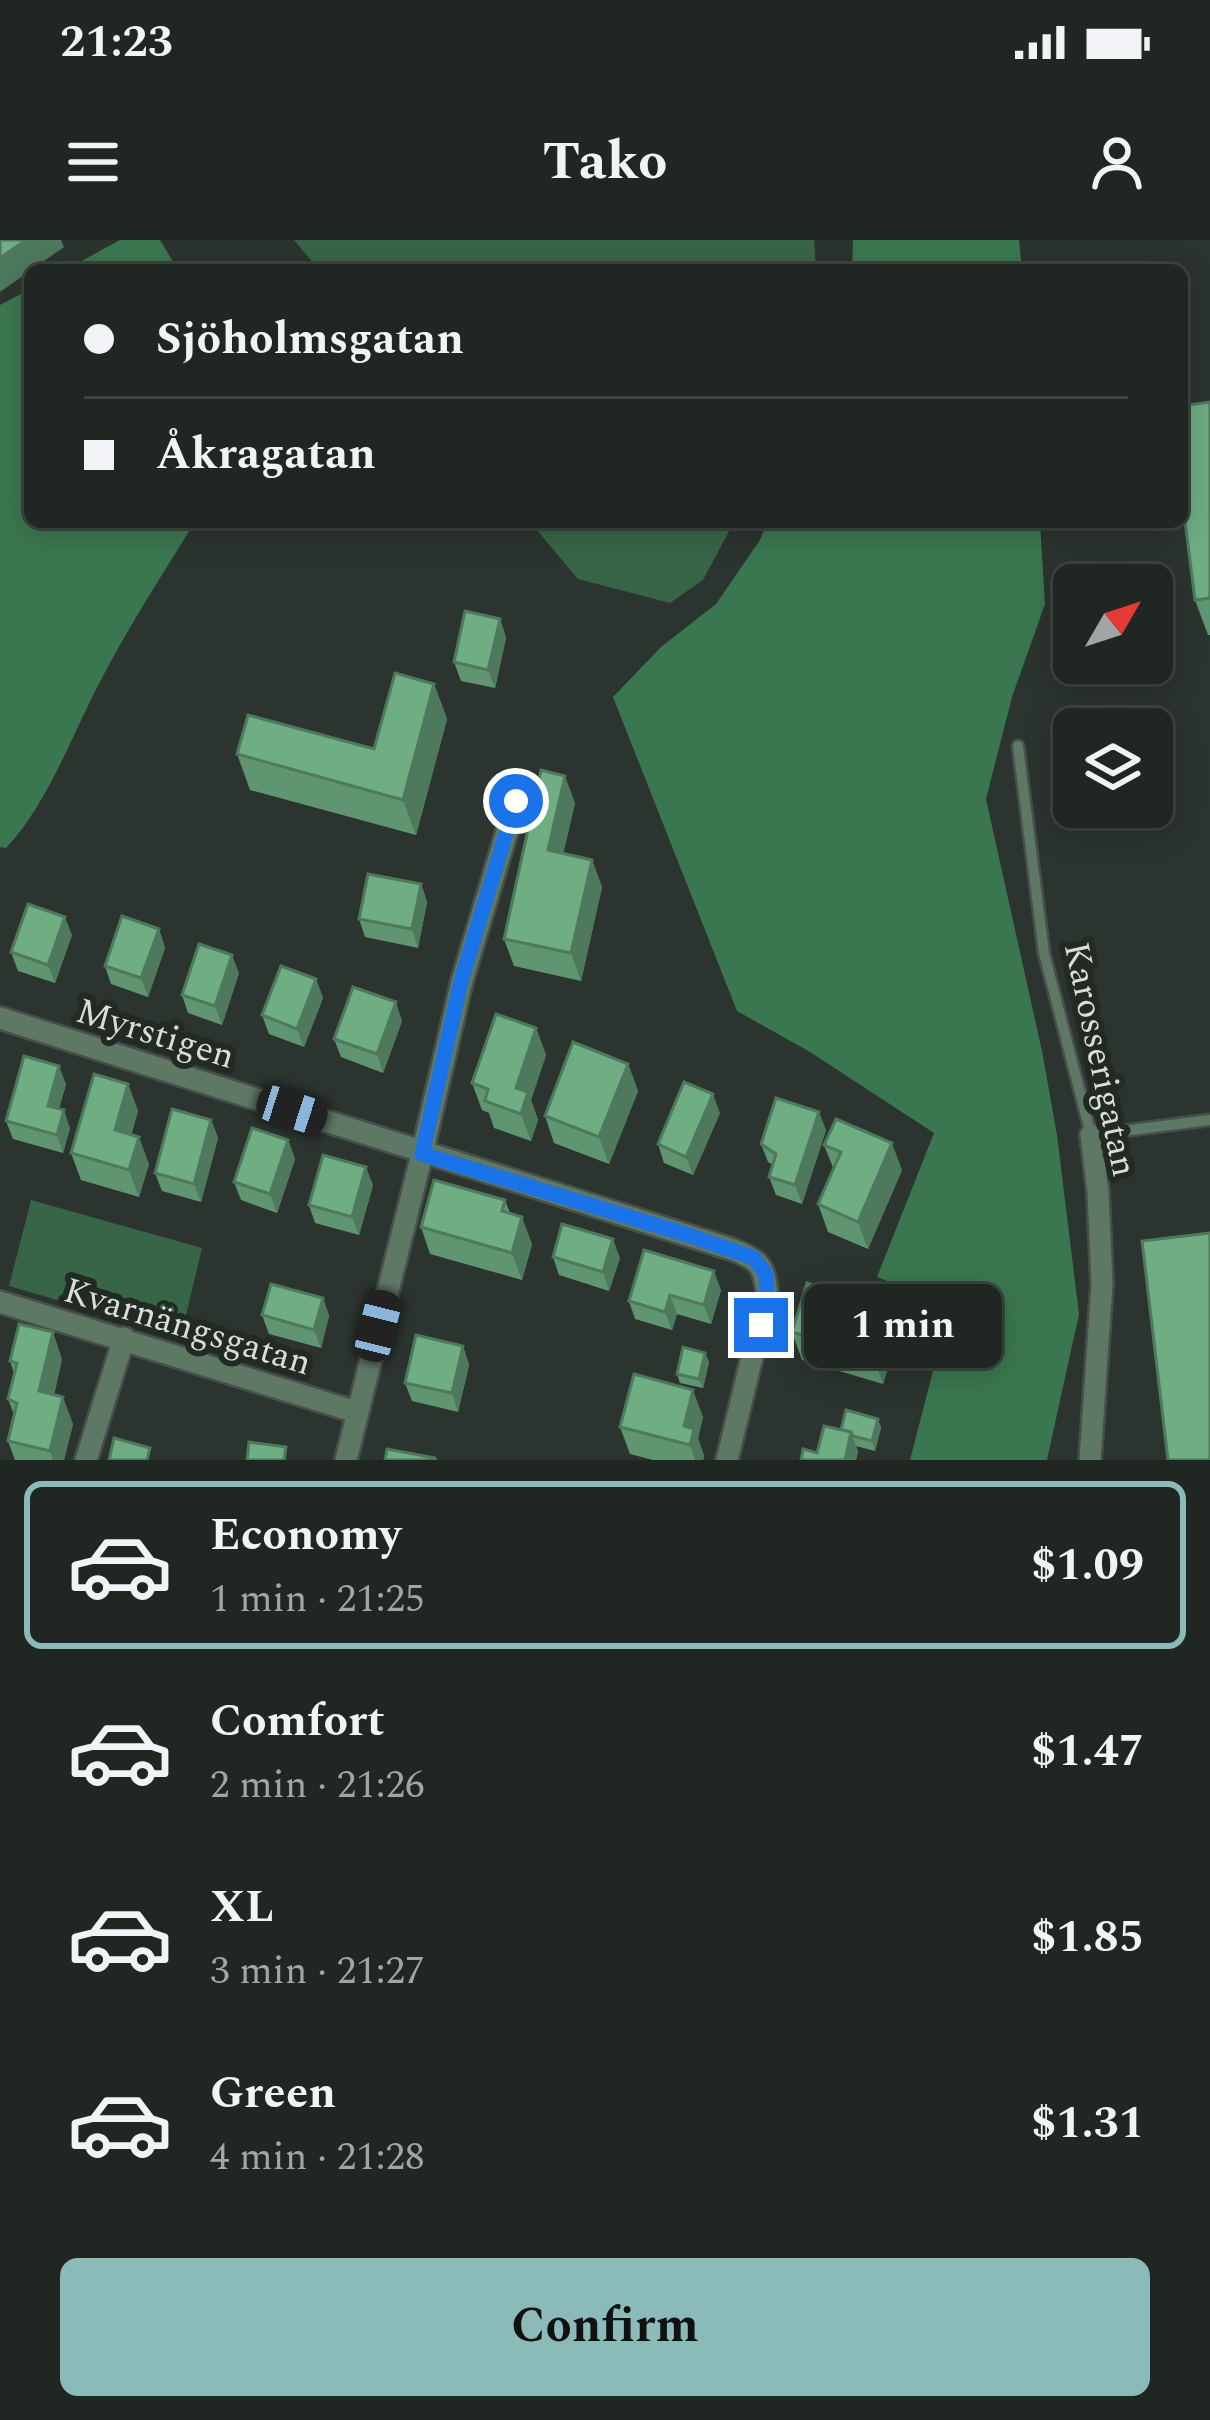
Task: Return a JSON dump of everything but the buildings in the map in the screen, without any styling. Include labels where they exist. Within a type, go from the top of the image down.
[{"type":"street","points":[[346,1460],[461,981],[516,801]]},
{"type":"street","name":"Myrstigen","points":[[0,1018],[754,1258],[766,1274],[767,1295],[727,1460]]},
{"type":"street","name":"Karosserigatan","points":[[1090,1460],[1102,1284],[1091,1136]]},
{"type":"street","name":"Kvarnängsgatan","points":[[0,1302],[356,1412]]},
{"type":"street","points":[[86,1460],[124,1338]]},
{"type":"lane","name":"Karosserigatan","points":[[1018,746],[1044,953],[1091,1136]]},
{"type":"lane","points":[[1091,1136],[1210,1120]]},
{"type":"green space","points":[[120,240],[160,240],[174,264],[76,264]]},
{"type":"green space","points":[[294,240],[814,240],[816,264],[314,264]]},
{"type":"green space","points":[[853,240],[1019,240],[1021,264],[852,264]]},
{"type":"green space","points":[[24,292],[24,528],[191,528],[114,656],[48,788],[6,848],[0,847],[0,305]]},
{"type":"green space","points":[[535,528],[731,528],[703,580],[670,603],[578,579]]},
{"type":"green space","points":[[765,528],[1040,528],[1045,604],[1012,697],[986,799],[1042,1051],[1079,1314],[1047,1460],[910,1460],[939,1348],[936,1300],[877,1277],[934,1133],[737,1011],[613,697],[661,647],[716,604]]},
{"type":"green space","points":[[31,1200],[202,1248],[181,1336],[9,1286]]},
{"type":"route","points":[[516,801],[461,981],[422,1154],[754,1258],[766,1274],[761,1325]]}]
